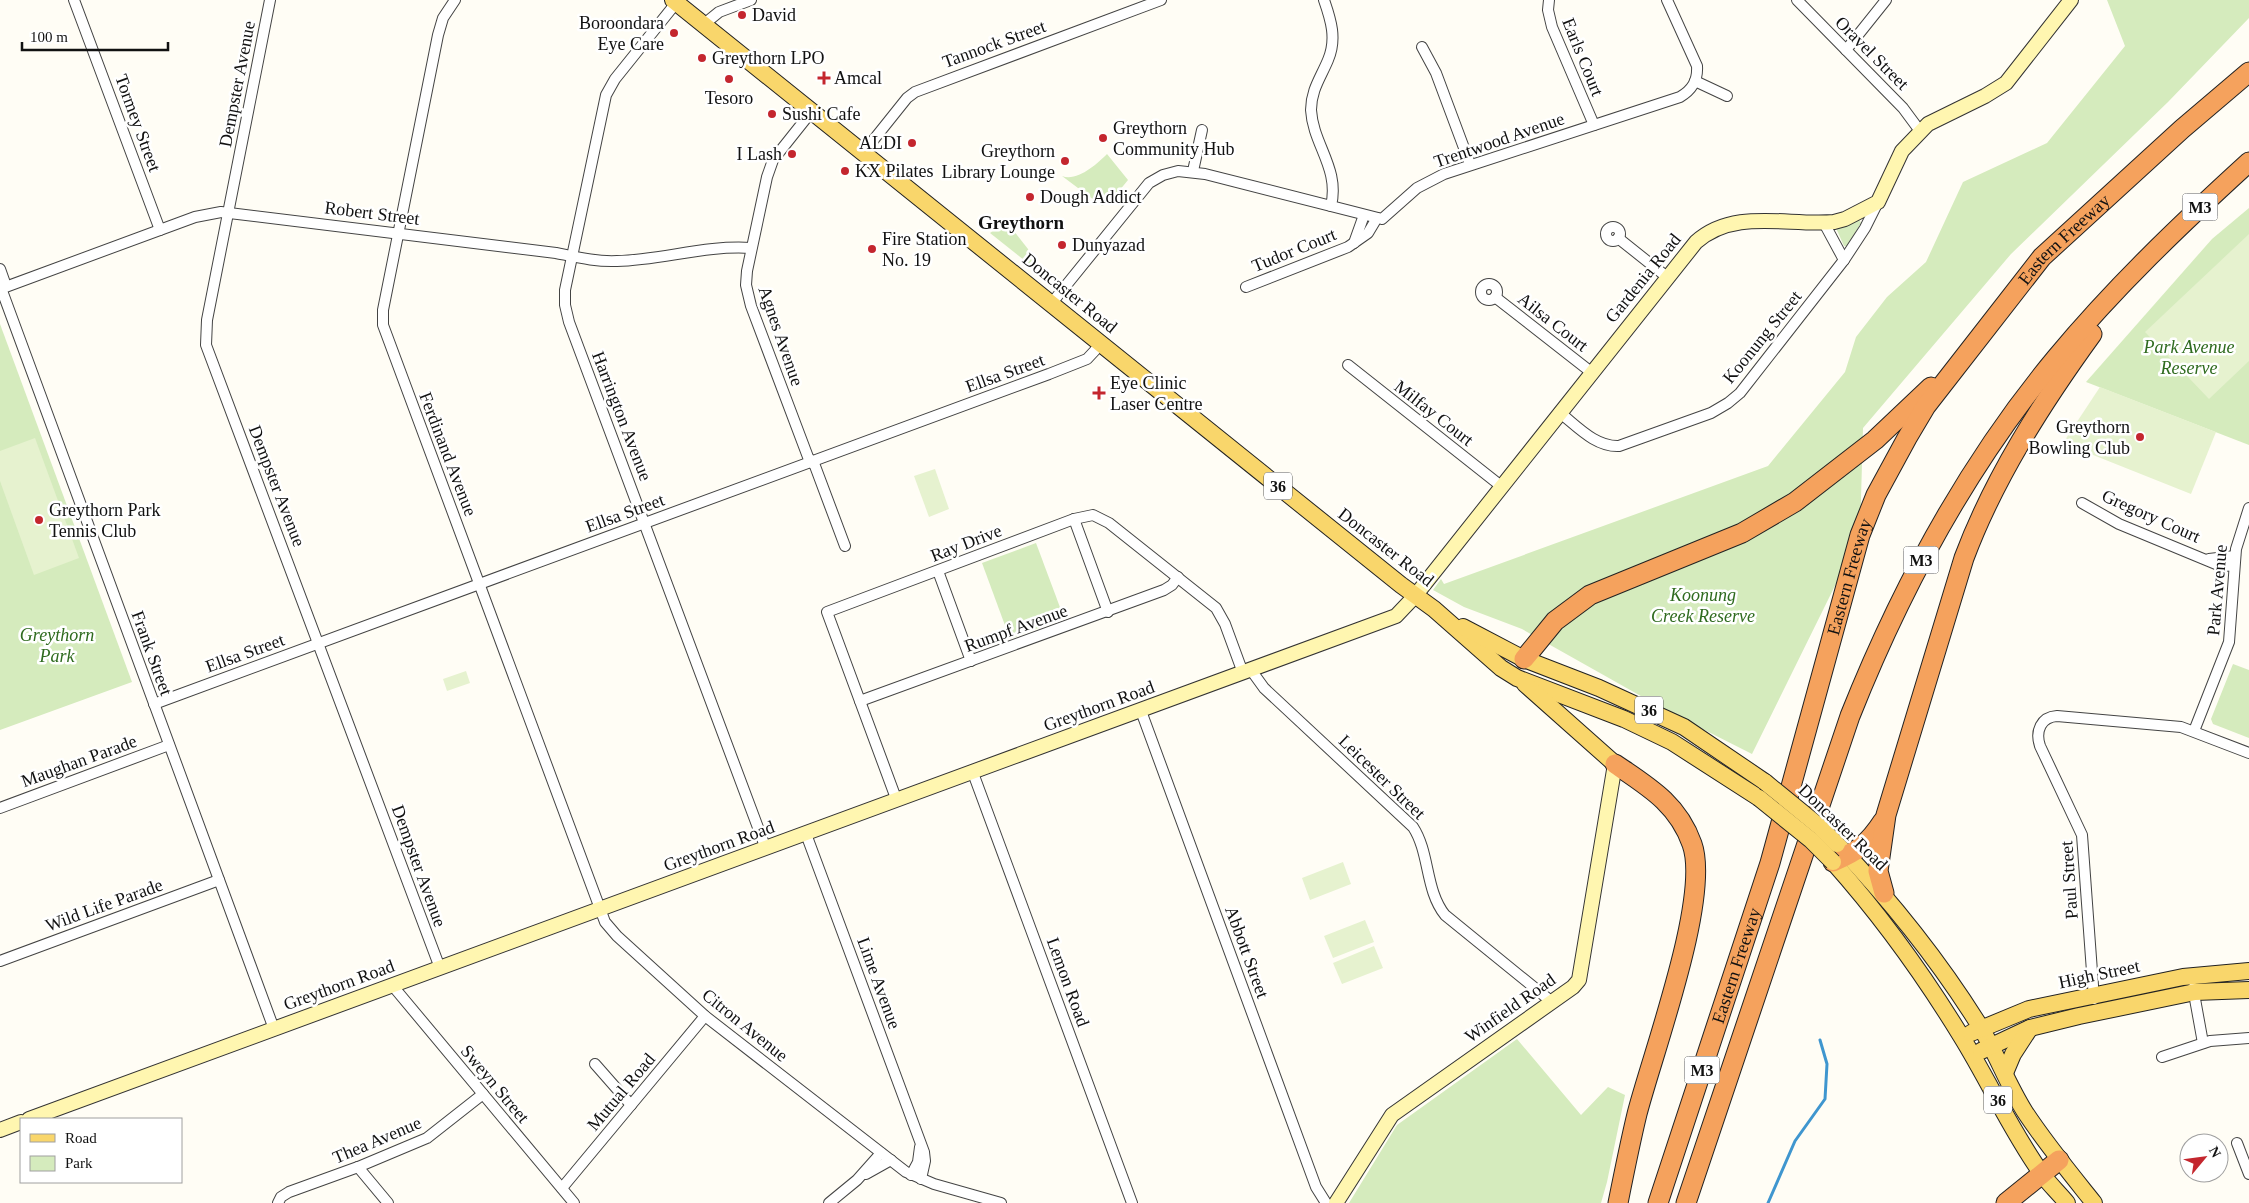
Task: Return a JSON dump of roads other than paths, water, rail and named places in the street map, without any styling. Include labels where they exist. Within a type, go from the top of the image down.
[{"type":"highway","name":"Eastern Freeway","points":[[1658,1203],[1770,863],[1860,535],[1876,495],[1926,406],[2042,258],[2182,129],[2249,72]]},
{"type":"highway","name":"Eastern Freeway","points":[[1686,1203],[1850,716],[1869,667],[1927,550],[1971,476],[2033,387],[2084,326],[2153,253],[2249,162]]},
{"type":"highway","points":[[1884,893],[1878,871],[1886,815],[1952,593],[1973,533],[2009,463],[2049,396],[2101,320],[2153,253]]},
{"type":"highway","points":[[1524,659],[1555,621],[1590,594],[1712,546],[1761,524],[1795,502],[1843,467],[1875,440],[1968,352]]},
{"type":"highway","name":"36","points":[[1616,764],[1661,796],[1685,827],[1693,847],[1696,886],[1678,968],[1637,1114],[1618,1203]]},
{"type":"highway","points":[[1840,854],[1871,839],[1886,815]]},
{"type":"highway","points":[[2006,1203],[2059,1160]]},
{"type":"main road","points":[[1878,202],[1902,151],[1920,131],[1936,119],[1985,96],[2006,83],[2071,0]]},
{"type":"main road","name":"Doncaster Road","points":[[675,1],[1414,596],[1443,617],[1616,764]]},
{"type":"main road","name":"Gardenia Road","points":[[1414,596],[1696,242],[1708,232],[1726,224],[1748,221],[1824,223],[1845,219],[1878,202]]},
{"type":"main road","name":"Greythorn Road","points":[[32,1118],[1396,616],[1414,596]]},
{"type":"main road","name":"Doncaster Road","points":[[1443,617],[1524,659],[1599,688],[1684,727],[1765,782],[1820,827],[1922,974],[2042,1174],[2060,1199]]},
{"type":"main road","points":[[1517,678],[1524,659]]},
{"type":"main road","name":"Doncaster Road","points":[[1517,678],[1624,719],[1672,742],[1758,798],[1812,840],[1840,854],[1884,893],[1965,1003],[1991,1046],[2025,1111],[2087,1200]]},
{"type":"main road","name":"Winfield Road","points":[[1336,1203],[1392,1115],[1573,987],[1580,977],[1616,764]]},
{"type":"main road","name":"High Street","points":[[1962,1038],[2007,1016],[2029,1009],[2184,977],[2249,971]]},
{"type":"main road","name":"High Street","points":[[1972,1056],[2030,1028],[2096,1012],[2195,992],[2249,990]]},
{"type":"main road","points":[[1965,1003],[1987,1015],[2007,1016]]},
{"type":"main road","points":[[2005,1074],[2013,1054],[2030,1028]]},
{"type":"main road","points":[[0,1130],[20,1122]]},
{"type":"street","name":"Tormey Street","points":[[74,0],[160,230]]},
{"type":"street","name":"Dempster Avenue","points":[[270,0],[207,320],[206,345],[440,968]]},
{"type":"street","name":"Ferdinand Avenue","points":[[455,0],[443,18],[438,35],[383,310],[385,333],[601,909]]},
{"type":"street","points":[[703,25],[719,12],[751,0]]},
{"type":"street","name":"Tannock Street","points":[[864,153],[907,98],[918,90],[1161,0]]},
{"type":"street","points":[[1324,0],[1331,22],[1332,42],[1329,58],[1315,86],[1312,111],[1314,128],[1332,174],[1334,189],[1331,206]]},
{"type":"street","name":"Earls Court","points":[[1549,0],[1548,10],[1552,27],[1594,125]]},
{"type":"street","points":[[1667,0],[1695,61],[1696,81],[1727,96]]},
{"type":"street","name":"Oravel Street","points":[[1797,0],[1903,108],[1920,131]]},
{"type":"street","points":[[1846,50],[1886,0]]},
{"type":"street","name":"Harrington Avenue","points":[[675,1],[615,79],[606,96],[564,298],[566,313],[646,523],[766,849]]},
{"type":"street","points":[[1422,47],[1436,73],[1470,164]]},
{"type":"street","name":"Trentwood Avenue","points":[[1377,218],[1385,218],[1404,198],[1426,182],[1470,164],[1675,100],[1689,90],[1696,81]]},
{"type":"street","name":"Agnes Avenue","points":[[812,111],[770,167],[751,248],[746,285],[750,306],[811,462],[815,466],[845,546]]},
{"type":"street","points":[[1193,171],[1202,130]]},
{"type":"street","points":[[1051,304],[1142,189],[1168,173],[1193,171],[1377,218]]},
{"type":"street","name":"Koonung Street","points":[[1559,412],[1598,443],[1607,446],[1619,446],[1721,408],[1740,392],[1844,260],[1866,228],[1878,202]]},
{"type":"street","name":"Robert Street","points":[[2,288],[203,214],[228,212],[602,261],[617,261],[725,247],[751,248]]},
{"type":"street","name":"Tudor Court","points":[[1354,243],[1364,215]]},
{"type":"street","name":"Tudor Court","points":[[1246,287],[1334,253],[1354,243],[1368,233],[1377,218]]},
{"type":"street","points":[[1824,223],[1844,260]]},
{"type":"street","points":[[1618,238],[1667,277]]},
{"type":"street","name":"Frank Street","points":[[0,269],[2,288],[274,1029]]},
{"type":"street","name":"Ailsa Court","points":[[1495,297],[1591,372]]},
{"type":"street","name":"Ellsa Street","points":[[154,704],[1082,361],[1090,357],[1101,344]]},
{"type":"street","name":"Milfay Court","points":[[1348,365],[1501,486]]},
{"type":"street","name":"Gregory Court","points":[[2082,503],[2119,524],[2208,559],[2235,561]]},
{"type":"street","name":"Park Avenue","points":[[2194,730],[2229,642],[2235,561],[2249,508]]},
{"type":"street","name":"Ray Drive","points":[[897,801],[828,612],[938,570],[1088,515],[1103,519],[1178,577],[1219,612],[1247,672]]},
{"type":"street","points":[[1074,520],[1108,612]]},
{"type":"street","points":[[938,570],[971,661]]},
{"type":"street","name":"Rumpf Avenue","points":[[860,701],[1108,612],[1164,590],[1172,585],[1178,577]]},
{"type":"street","name":"Leicester Street","points":[[1247,672],[1413,827],[1420,842],[1437,900],[1445,915],[1552,1002]]},
{"type":"street","name":"Abbott Street","points":[[1141,711],[1316,1186],[1326,1203]]},
{"type":"street","name":"Paul Street","points":[[2096,1012],[2093,995],[2082,835],[2040,746],[2038,735],[2040,726],[2046,719],[2057,716],[2167,725],[2194,730]]},
{"type":"street","points":[[2194,730],[2249,753]]},
{"type":"street","name":"Maughan Parade","points":[[0,808],[169,745]]},
{"type":"street","name":"Lemon Road","points":[[973,773],[1132,1203]]},
{"type":"street","name":"Lime Avenue","points":[[806,834],[925,1156],[921,1179]]},
{"type":"street","name":"Wild Life Parade","points":[[0,960],[219,880]]},
{"type":"street","name":"Citron Avenue","points":[[601,909],[611,930],[705,1016],[881,1153],[911,1175],[1001,1203]]},
{"type":"street","points":[[2184,977],[2191,983],[2195,992],[2203,1043]]},
{"type":"street","name":"Sweyn Street","points":[[392,986],[574,1203]]},
{"type":"street","name":"Mutual Road","points":[[562,1188],[705,1016]]},
{"type":"street","points":[[2162,1057],[2203,1043],[2249,1038]]},
{"type":"street","points":[[595,1064],[631,1105]]},
{"type":"street","name":"Thea Avenue","points":[[278,1203],[281,1198],[290,1192],[358,1168],[427,1138],[482,1094]]},
{"type":"street","points":[[2237,1143],[2249,1174]]},
{"type":"street","points":[[911,1175],[919,1157],[920,1144]]},
{"type":"street","points":[[857,1180],[881,1153]]},
{"type":"street","points":[[829,1203],[857,1180],[891,1160]]},
{"type":"street","points":[[358,1168],[388,1203]]},
{"type":"waterway","points":[[1768,1203],[1795,1141],[1825,1099],[1827,1064],[1820,1040]]},
{"type":"place","name":"David","points":[[742,15]]},
{"type":"place","name":"Boroondara Eye Care","points":[[674,33]]},
{"type":"place","name":"Greythorn LPO","points":[[702,58]]},
{"type":"place","name":"Amcal","points":[[824,78]]},
{"type":"place","name":"Tesoro","points":[[729,79]]},
{"type":"place","name":"Sushi Cafe","points":[[772,114]]},
{"type":"place","name":"Greythorn Community Hub","points":[[1103,138]]},
{"type":"place","name":"ALDI","points":[[912,143]]},
{"type":"place","name":"I Lash","points":[[792,154]]},
{"type":"place","name":"Greythorn Library Lounge","points":[[1065,161]]},
{"type":"place","name":"KX Pilates","points":[[845,171]]},
{"type":"place","name":"Dough Addict","points":[[1030,197]]},
{"type":"place","name":"Dunyazad","points":[[1062,245]]},
{"type":"place","name":"Fire Station No. 19","points":[[872,249]]},
{"type":"place","name":"Eye Clinic Laser Centre","points":[[1099,393]]},
{"type":"place","name":"Greythorn Bowling Club","points":[[2140,437]]},
{"type":"place","name":"Greythorn Park Tennis Club","points":[[39,520]]},
{"type":"district","name":"Greythorn","points":[[1021,222]]},
{"type":"park label","name":"Park Avenue Reserve","points":[[2189,357]]},
{"type":"park label","name":"Koonung Creek Reserve","points":[[1703,605]]},
{"type":"park label","name":"Greythorn Park","points":[[57,645]]}]
